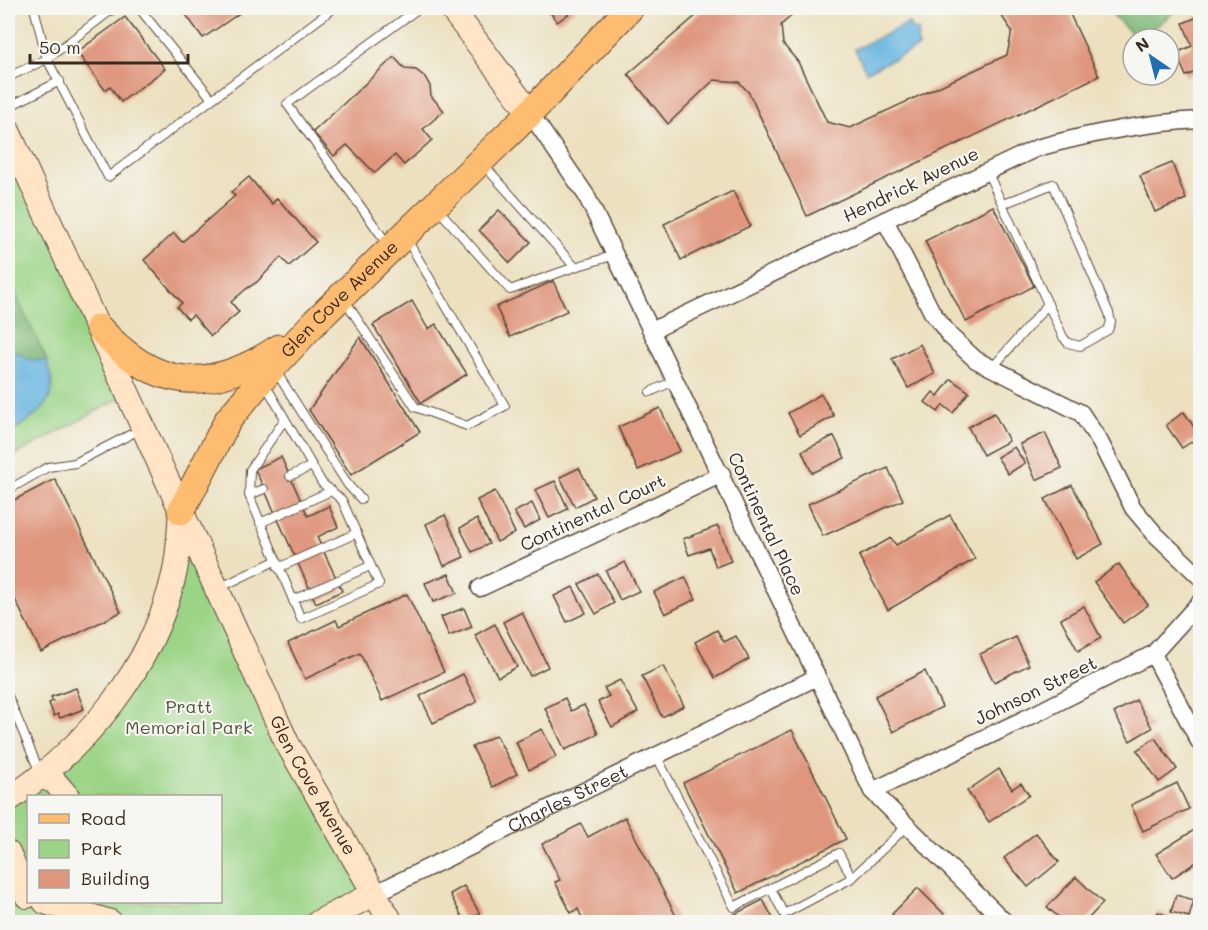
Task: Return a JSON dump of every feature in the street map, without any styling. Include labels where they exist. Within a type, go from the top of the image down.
[{"type":"main road","points":[[451,8],[530,113]]},
{"type":"main road","name":"Glen Cove Avenue","points":[[181,511],[228,420],[268,373],[314,323],[530,113],[630,8]]},
{"type":"main road","name":"Glen Cove Avenue","points":[[8,131],[287,743],[391,922]]},
{"type":"main road","points":[[99,328],[135,362],[171,379],[194,381],[228,375],[248,367],[314,323]]},
{"type":"main road","points":[[8,800],[42,777],[101,719],[130,677],[157,629],[174,573],[181,511]]},
{"type":"main road","points":[[42,777],[54,781],[66,795]]},
{"type":"main road","points":[[8,853],[27,896]]},
{"type":"main road","name":"Charles Street","points":[[320,922],[374,894]]},
{"type":"main road","points":[[49,903],[110,922]]},
{"type":"street","name":"Continental Place","points":[[530,113],[576,178],[653,330],[872,791],[1005,922]]},
{"type":"street","name":"Hendrick Avenue","points":[[653,330],[1037,148],[1094,133],[1157,122],[1200,120]]},
{"type":"street","points":[[885,220],[932,312],[950,336],[976,360],[1081,413],[1100,442],[1133,508],[1155,534],[1200,577]]},
{"type":"street","name":"Continental Court","points":[[480,588],[722,474]]},
{"type":"street","name":"Johnson Street","points":[[872,791],[1034,715],[1153,654],[1200,602]]},
{"type":"street","points":[[1153,654],[1200,742]]},
{"type":"street","name":"Charles Street","points":[[374,894],[817,677]]},
{"type":"lane","points":[[34,8],[47,59],[108,177],[334,8]]},
{"type":"lane","points":[[8,77],[47,59],[114,8]]},
{"type":"lane","points":[[139,8],[212,99]]},
{"type":"lane","points":[[342,296],[416,407],[467,426],[505,406],[398,242],[287,104],[419,8]]},
{"type":"lane","points":[[8,107],[60,81]]},
{"type":"lane","points":[[481,161],[575,267]]},
{"type":"lane","points":[[987,171],[1063,337],[1068,343],[1080,346],[1108,330],[1111,322],[1053,184],[1003,204]]},
{"type":"lane","points":[[435,205],[510,290],[615,255]]},
{"type":"lane","points":[[992,368],[1048,304]]},
{"type":"lane","points":[[268,373],[285,418],[312,466],[322,483],[342,500],[379,584],[301,619],[249,495],[250,470],[285,418]]},
{"type":"lane","points":[[268,373],[348,485],[361,499]]},
{"type":"lane","points":[[650,392],[677,380]]},
{"type":"lane","points":[[8,490],[48,467],[75,463],[144,428]]},
{"type":"lane","points":[[290,476],[312,466]]},
{"type":"lane","points":[[249,495],[264,489]]},
{"type":"lane","points":[[260,523],[331,491]]},
{"type":"lane","points":[[217,589],[357,533]]},
{"type":"lane","points":[[293,600],[370,566]]},
{"type":"lane","points":[[8,696],[42,777]]},
{"type":"lane","points":[[656,756],[734,907],[839,853],[852,878]]},
{"type":"lane","points":[[771,889],[784,914],[852,878],[906,826]]},
{"type":"green space","points":[[1112,8],[1179,8],[1156,27],[1125,27],[1113,15]]},
{"type":"green space","points":[[8,141],[124,396],[8,459]]},
{"type":"green space","points":[[8,279],[47,361],[26,359],[20,353],[8,351]]},
{"type":"green space","name":"Pratt Memorial Park","points":[[181,515],[374,890],[309,922],[8,922],[8,799],[67,753],[151,626]]},
{"type":"water","points":[[909,23],[911,29],[919,31],[917,41],[919,47],[866,72],[855,49]]},
{"type":"water","points":[[8,351],[20,353],[27,359],[47,361],[52,386],[51,394],[44,407],[27,422],[8,432]]},
{"type":"building","points":[[181,8],[247,8],[203,38]]},
{"type":"building","points":[[547,8],[577,8],[557,22]]},
{"type":"building","points":[[705,8],[800,8],[781,25],[783,44],[798,62],[827,122],[850,128],[1007,55],[1012,31],[996,8],[1067,8],[1099,76],[807,216],[749,93],[739,82],[714,80],[668,124],[628,74]]},
{"type":"building","points":[[1200,16],[1200,70],[1186,76],[1181,64],[1181,51],[1192,46],[1183,23]]},
{"type":"building","points":[[125,17],[165,69],[121,102],[110,86],[105,90],[77,52]]},
{"type":"building","points":[[394,57],[405,69],[416,70],[425,77],[430,86],[431,96],[444,111],[423,129],[432,140],[404,165],[395,155],[375,173],[347,145],[334,156],[313,132]]},
{"type":"building","points":[[1172,163],[1186,199],[1155,212],[1140,176]]},
{"type":"building","points":[[249,177],[272,204],[277,198],[316,242],[289,266],[281,257],[257,282],[231,302],[239,312],[211,336],[193,315],[188,319],[182,313],[177,307],[182,303],[144,260],[174,233],[182,242],[235,196],[231,192]]},
{"type":"building","points":[[733,191],[750,226],[681,260],[664,224]]},
{"type":"building","points":[[993,206],[1034,286],[966,322],[925,241]]},
{"type":"building","points":[[499,210],[531,242],[510,263],[479,230]]},
{"type":"building","points":[[553,281],[567,311],[510,337],[496,307]]},
{"type":"building","points":[[412,301],[428,329],[436,324],[467,374],[421,403],[373,325]]},
{"type":"building","points":[[360,337],[420,432],[351,475],[309,410]]},
{"type":"building","points":[[920,344],[935,374],[908,388],[892,359]]},
{"type":"building","points":[[951,379],[969,392],[953,413],[943,405],[938,412],[925,402],[933,392],[938,396]]},
{"type":"building","points":[[821,394],[834,416],[800,435],[788,413]]},
{"type":"building","points":[[660,408],[680,451],[638,470],[618,427]]},
{"type":"building","points":[[1184,412],[1200,436],[1182,448],[1166,425]]},
{"type":"building","points":[[994,413],[1009,441],[983,455],[968,427]]},
{"type":"building","points":[[1045,433],[1062,468],[1036,480],[1020,444]]},
{"type":"building","points":[[834,436],[845,458],[812,473],[802,451]]},
{"type":"building","points":[[1014,447],[1025,463],[1008,474],[997,457]]},
{"type":"building","points":[[281,457],[308,516],[329,506],[338,527],[317,537],[342,591],[316,603],[255,469]]},
{"type":"building","points":[[579,468],[594,497],[575,507],[560,477]]},
{"type":"building","points":[[888,468],[903,500],[823,536],[808,504]]},
{"type":"building","points":[[55,479],[121,612],[41,652],[8,585],[8,503]]},
{"type":"building","points":[[555,481],[568,509],[549,518],[535,490]]},
{"type":"building","points":[[1072,485],[1103,544],[1076,559],[1045,499]]},
{"type":"building","points":[[495,491],[515,533],[497,542],[477,500]]},
{"type":"building","points":[[532,503],[540,520],[524,529],[514,512]]},
{"type":"building","points":[[445,515],[464,557],[444,566],[426,524]]},
{"type":"building","points":[[950,515],[975,559],[888,610],[859,556],[891,538],[896,545]]},
{"type":"building","points":[[477,519],[489,544],[472,552],[460,528]]},
{"type":"building","points":[[718,526],[731,561],[716,567],[709,548],[689,555],[683,539]]},
{"type":"building","points":[[625,562],[639,591],[620,600],[606,571]]},
{"type":"building","points":[[1119,564],[1148,605],[1123,623],[1094,582]]},
{"type":"building","points":[[449,574],[457,593],[433,602],[425,583]]},
{"type":"building","points":[[598,574],[614,603],[596,614],[579,584]]},
{"type":"building","points":[[685,577],[696,599],[665,614],[654,592]]},
{"type":"building","points":[[573,587],[586,613],[567,622],[554,596]]},
{"type":"building","points":[[407,594],[444,672],[382,701],[360,653],[305,679],[288,643],[336,620],[339,626]]},
{"type":"building","points":[[1084,606],[1101,638],[1078,651],[1061,619]]},
{"type":"building","points":[[464,608],[472,627],[449,636],[441,617]]},
{"type":"building","points":[[522,612],[548,667],[530,676],[503,622]]},
{"type":"building","points":[[495,624],[517,667],[498,677],[475,635]]},
{"type":"building","points":[[717,630],[724,642],[736,636],[749,659],[715,678],[695,642]]},
{"type":"building","points":[[1016,637],[1029,665],[994,682],[980,654]]},
{"type":"building","points":[[663,666],[684,706],[662,717],[642,676]]},
{"type":"building","points":[[925,671],[942,707],[893,732],[875,696]]},
{"type":"building","points":[[463,674],[477,702],[433,723],[420,696]]},
{"type":"building","points":[[620,680],[638,712],[612,727],[598,702],[609,696],[604,688]]},
{"type":"building","points":[[76,688],[84,709],[60,718],[58,714],[54,716],[49,703],[53,701],[51,697]]},
{"type":"building","points":[[565,698],[571,711],[584,705],[598,734],[565,750],[545,708]]},
{"type":"building","points":[[1136,700],[1152,728],[1130,741],[1114,713]]},
{"type":"building","points":[[542,729],[556,757],[529,770],[516,742]]},
{"type":"building","points":[[792,730],[846,839],[738,893],[683,783]]},
{"type":"building","points":[[496,735],[517,774],[493,787],[472,747]]},
{"type":"building","points":[[1155,738],[1177,769],[1159,782],[1137,750]]},
{"type":"building","points":[[999,769],[1012,789],[1021,783],[1029,795],[989,822],[967,791]]},
{"type":"building","points":[[1177,783],[1189,809],[1143,831],[1131,805]]},
{"type":"building","points":[[625,817],[679,922],[584,922],[578,909],[571,913],[555,882],[560,880],[542,844],[581,824],[588,837]]},
{"type":"building","points":[[1199,827],[1200,860],[1172,878],[1156,854]]},
{"type":"building","points":[[1036,833],[1059,862],[1028,887],[1004,858]]},
{"type":"building","points":[[1076,877],[1103,903],[1085,922],[1064,922],[1047,907]]},
{"type":"building","points":[[464,886],[480,914],[465,922],[450,894]]},
{"type":"building","points":[[918,888],[946,916],[939,922],[900,922],[892,914]]},
{"type":"building","points":[[1176,895],[1194,900],[1189,917],[1171,912]]},
{"type":"building","points":[[763,900],[775,922],[719,922]]},
{"type":"building","points":[[1158,912],[1182,922],[1154,922]]}]
